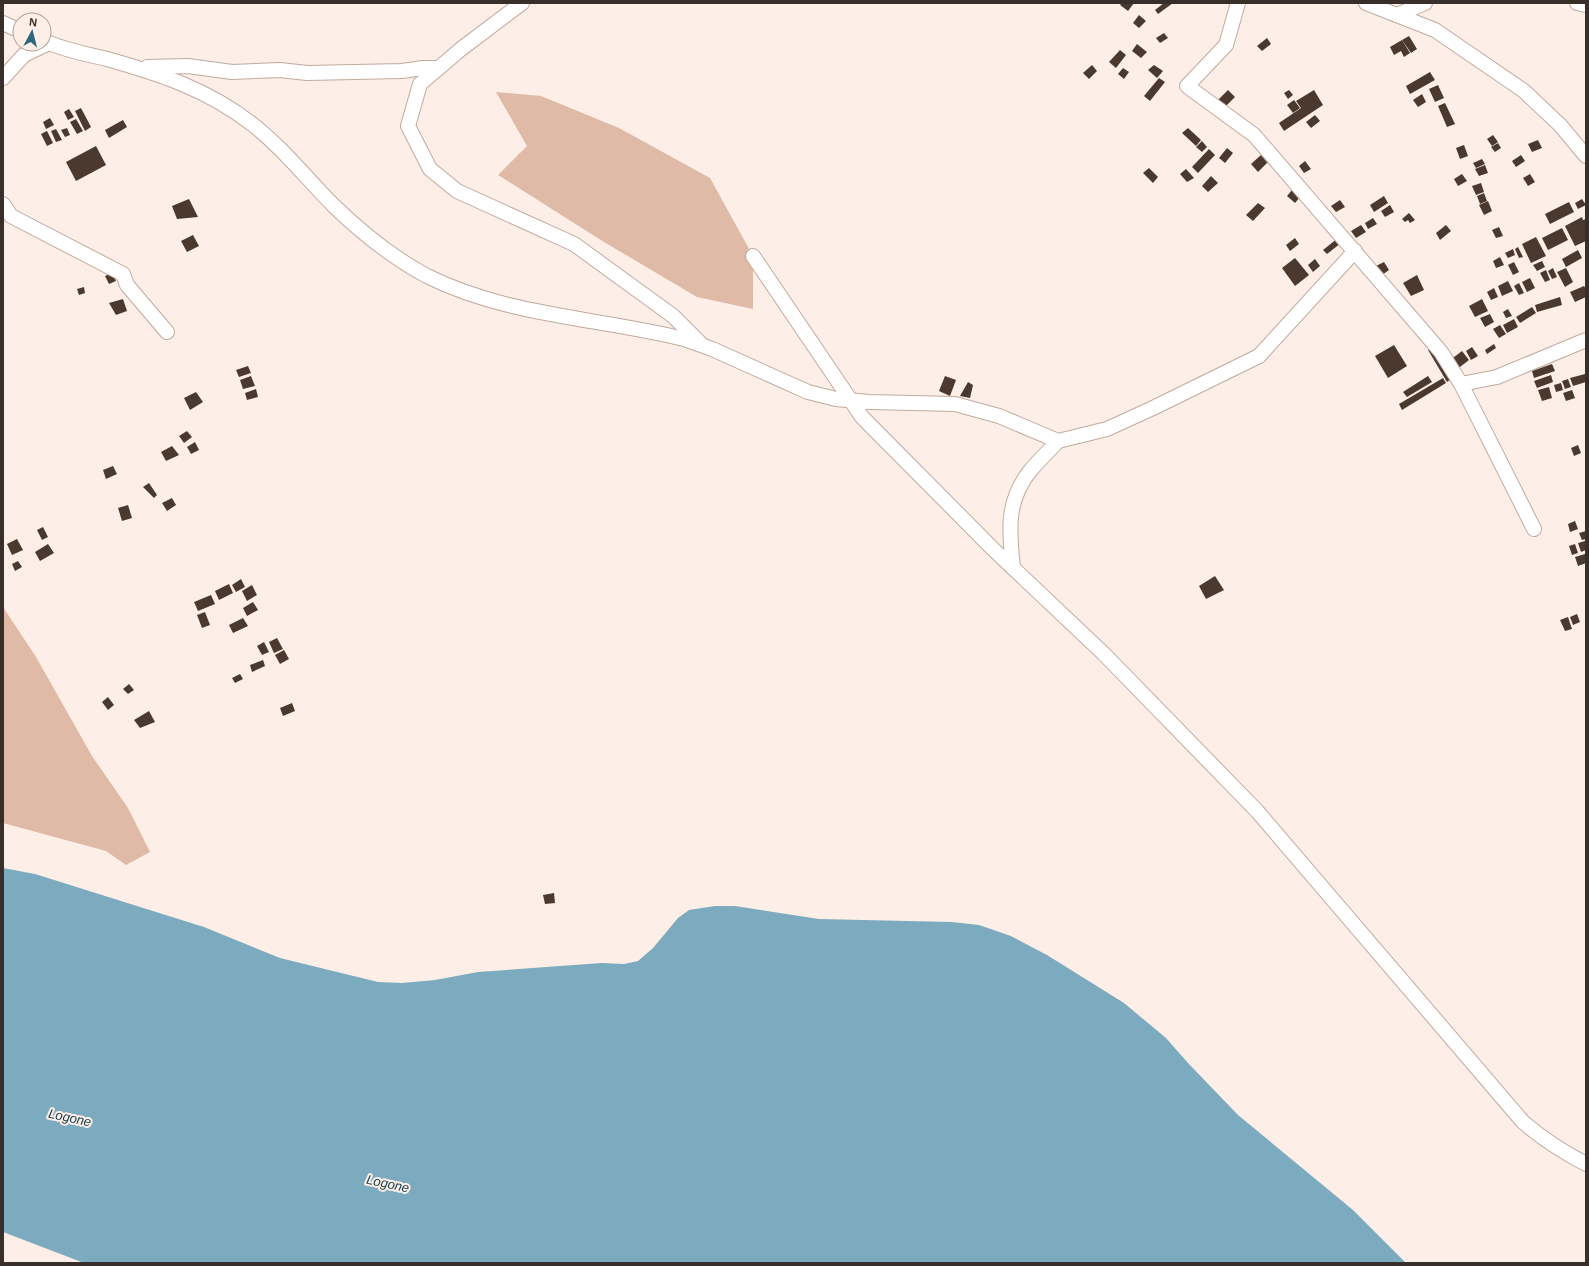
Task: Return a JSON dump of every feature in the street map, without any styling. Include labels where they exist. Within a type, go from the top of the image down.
[{"type":"street","points":[[522,3],[461,49],[420,84],[408,126],[430,169],[457,192],[574,244],[673,316],[701,344]]},
{"type":"street","points":[[1238,3],[1226,45],[1187,86],[1254,135],[1356,251],[1441,352],[1461,384],[1534,529]]},
{"type":"street","points":[[1366,3],[1435,30],[1524,91],[1560,125],[1586,156]]},
{"type":"street","points":[[1397,16],[1424,3]]},
{"type":"street","points":[[1577,3],[1586,5]]},
{"type":"street","points":[[52,43],[178,81],[217,100],[252,124],[285,153],[334,206],[362,232],[393,255],[427,275],[462,291],[500,303],[668,335],[701,344],[808,392],[851,401],[954,404],[999,416],[1058,441]]},
{"type":"street","points":[[3,61],[29,52]]},
{"type":"street","points":[[3,78],[24,55]]},
{"type":"street","points":[[136,68],[188,66],[232,72],[280,70],[307,73],[402,71],[423,68],[438,68]]},
{"type":"street","points":[[3,204],[11,216],[123,274],[127,285],[167,332]]},
{"type":"street","points":[[1013,568],[1010,527],[1011,512],[1015,496],[1022,482],[1031,470],[1058,441],[1107,429],[1259,356],[1356,251]]},
{"type":"street","points":[[753,256],[862,417],[993,550],[1104,654],[1257,811],[1523,1122],[1542,1138],[1564,1153],[1586,1164]]},
{"type":"street","points":[[1461,384],[1497,377],[1586,340]]},
{"type":"shaded area","points":[[496,92],[541,96],[619,128],[710,178],[753,256],[753,309],[697,297],[604,242],[498,175],[527,146]]},
{"type":"shaded area","points":[[3,607],[36,657],[92,756],[128,808],[150,852],[126,865],[106,851],[3,823]]},
{"type":"water","name":"Logone","points":[[3,868],[35,874],[204,927],[280,958],[378,982],[402,983],[435,980],[478,972],[602,963],[624,964],[638,961],[653,948],[678,918],[689,910],[715,906],[735,906],[819,919],[952,922],[979,925],[1011,936],[1047,955],[1124,1003],[1166,1038],[1238,1115],[1353,1210],[1406,1263],[84,1263],[3,1232]]},
{"type":"building","points":[[1122,3],[1134,3],[1128,11],[1120,5]]},
{"type":"building","points":[[1164,3],[1173,3],[1158,14],[1155,10]]},
{"type":"building","points":[[1139,15],[1146,21],[1139,28],[1133,23]]},
{"type":"building","points":[[1164,33],[1168,38],[1160,43],[1156,38]]},
{"type":"building","points":[[1409,36],[1417,49],[1411,53],[1402,40]]},
{"type":"building","points":[[1267,38],[1271,44],[1262,51],[1257,46]]},
{"type":"building","points":[[1402,40],[1410,53],[1404,57],[1401,51],[1394,55],[1390,47]]},
{"type":"building","points":[[1137,44],[1147,52],[1141,58],[1132,51]]},
{"type":"building","points":[[1120,50],[1126,55],[1116,68],[1109,62]]},
{"type":"building","points":[[1092,65],[1097,71],[1089,79],[1083,73]]},
{"type":"building","points":[[1154,65],[1163,71],[1157,78],[1148,70]]},
{"type":"building","points":[[1123,68],[1129,72],[1124,79],[1118,74]]},
{"type":"building","points":[[1430,72],[1435,80],[1410,94],[1406,86]]},
{"type":"building","points":[[1159,78],[1165,82],[1150,101],[1144,96]]},
{"type":"building","points":[[1438,85],[1444,98],[1435,102],[1429,89]]},
{"type":"building","points":[[1228,90],[1235,97],[1225,107],[1218,100]]},
{"type":"building","points":[[1289,90],[1293,95],[1288,99],[1284,93]]},
{"type":"building","points":[[1314,90],[1323,105],[1284,131],[1279,123],[1301,108],[1296,101]]},
{"type":"building","points":[[1422,94],[1426,102],[1418,107],[1413,100]]},
{"type":"building","points":[[1294,100],[1300,108],[1293,113],[1287,105]]},
{"type":"building","points":[[1445,103],[1455,124],[1447,127],[1438,106]]},
{"type":"building","points":[[81,108],[91,127],[85,131],[75,111]]},
{"type":"building","points":[[69,109],[74,117],[68,120],[64,112]]},
{"type":"building","points":[[1315,115],[1320,121],[1311,128],[1306,122]]},
{"type":"building","points":[[50,118],[54,125],[46,129],[43,122]]},
{"type":"building","points":[[76,119],[83,131],[77,134],[70,122]]},
{"type":"building","points":[[123,120],[127,127],[109,138],[105,130]]},
{"type":"building","points":[[67,128],[70,135],[65,137],[61,130]]},
{"type":"building","points":[[1188,128],[1201,140],[1196,146],[1182,133]]},
{"type":"building","points":[[56,129],[62,140],[56,142],[51,131]]},
{"type":"building","points":[[47,131],[53,143],[47,146],[41,134]]},
{"type":"building","points":[[1493,135],[1498,142],[1492,146],[1487,139]]},
{"type":"building","points":[[1538,140],[1542,148],[1532,152],[1528,144]]},
{"type":"building","points":[[1202,141],[1207,147],[1202,152],[1196,147]]},
{"type":"building","points":[[1498,143],[1501,148],[1495,152],[1491,147]]},
{"type":"building","points":[[1464,145],[1468,156],[1460,159],[1456,148]]},
{"type":"building","points":[[96,146],[106,165],[76,181],[66,162]]},
{"type":"building","points":[[1227,148],[1233,153],[1225,163],[1219,158]]},
{"type":"building","points":[[1209,149],[1215,155],[1198,173],[1192,167]]},
{"type":"building","points":[[1261,155],[1268,162],[1258,172],[1251,164]]},
{"type":"building","points":[[1521,155],[1525,161],[1516,167],[1512,161]]},
{"type":"building","points":[[1482,159],[1485,164],[1476,168],[1473,163]]},
{"type":"building","points":[[1305,161],[1311,169],[1304,173],[1299,166]]},
{"type":"building","points":[[1485,165],[1488,173],[1479,176],[1475,169]]},
{"type":"building","points":[[1149,168],[1158,177],[1153,183],[1143,173]]},
{"type":"building","points":[[1186,169],[1194,178],[1187,182],[1180,174]]},
{"type":"building","points":[[1462,174],[1467,181],[1458,186],[1454,179]]},
{"type":"building","points":[[1530,174],[1535,182],[1528,186],[1523,178]]},
{"type":"building","points":[[1211,176],[1218,183],[1208,192],[1202,186]]},
{"type":"building","points":[[1481,183],[1484,192],[1476,195],[1472,186]]},
{"type":"building","points":[[1292,190],[1300,197],[1295,203],[1287,196]]},
{"type":"building","points":[[1484,193],[1487,201],[1480,204],[1477,196]]},
{"type":"building","points":[[1384,196],[1388,203],[1374,212],[1370,205]]},
{"type":"building","points":[[189,199],[198,217],[177,219],[172,206]]},
{"type":"building","points":[[1582,199],[1586,205],[1578,209],[1575,203]]},
{"type":"building","points":[[1340,200],[1345,207],[1336,212],[1331,206]]},
{"type":"building","points":[[1488,201],[1492,211],[1484,215],[1479,205]]},
{"type":"building","points":[[1569,202],[1574,212],[1550,224],[1545,214]]},
{"type":"building","points":[[1258,203],[1265,208],[1253,221],[1246,215]]},
{"type":"building","points":[[1390,205],[1394,212],[1385,217],[1381,211]]},
{"type":"building","points":[[1409,213],[1415,220],[1410,223],[1408,220],[1405,222],[1402,219]]},
{"type":"building","points":[[1582,217],[1583,220],[1586,219],[1586,241],[1575,246],[1565,226]]},
{"type":"building","points":[[1373,218],[1377,224],[1368,229],[1365,223]]},
{"type":"building","points":[[1361,225],[1366,232],[1356,238],[1351,231]]},
{"type":"building","points":[[1446,225],[1451,231],[1440,240],[1436,233]]},
{"type":"building","points":[[1499,227],[1503,236],[1496,238],[1492,230]]},
{"type":"building","points":[[1562,228],[1568,240],[1548,250],[1542,238]]},
{"type":"building","points":[[193,235],[199,246],[187,252],[181,241]]},
{"type":"building","points":[[1536,237],[1546,256],[1531,263],[1522,244]]},
{"type":"building","points":[[1295,238],[1299,244],[1290,251],[1286,245]]},
{"type":"building","points":[[1338,238],[1341,243],[1327,254],[1323,250]]},
{"type":"building","points":[[1518,247],[1523,257],[1519,258],[1515,249]]},
{"type":"building","points":[[1513,249],[1515,255],[1508,258],[1505,253]]},
{"type":"building","points":[[1578,250],[1582,258],[1566,267],[1562,259]]},
{"type":"building","points":[[1500,257],[1504,265],[1496,268],[1493,261]]},
{"type":"building","points":[[1295,258],[1309,275],[1295,286],[1282,268]]},
{"type":"building","points":[[1315,259],[1320,266],[1313,272],[1308,265]]},
{"type":"building","points":[[1542,261],[1545,267],[1537,271],[1533,265]]},
{"type":"building","points":[[1384,262],[1389,270],[1382,275],[1376,266]]},
{"type":"building","points":[[1514,262],[1519,272],[1513,275],[1508,265]]},
{"type":"building","points":[[1553,268],[1557,277],[1552,279],[1548,271]]},
{"type":"building","points":[[1566,268],[1573,282],[1565,287],[1557,272]]},
{"type":"building","points":[[1546,270],[1550,280],[1545,282],[1540,273]]},
{"type":"building","points":[[112,273],[116,281],[109,284],[105,276]]},
{"type":"building","points":[[1417,275],[1424,290],[1411,296],[1403,283]]},
{"type":"building","points":[[1530,278],[1535,288],[1527,292],[1522,282]]},
{"type":"building","points":[[1508,281],[1513,291],[1502,296],[1498,286]]},
{"type":"building","points":[[1519,283],[1524,293],[1519,295],[1514,286]]},
{"type":"building","points":[[1584,286],[1586,289],[1586,297],[1575,302],[1570,292]]},
{"type":"building","points":[[84,287],[85,293],[79,295],[77,289]]},
{"type":"building","points":[[1494,288],[1498,297],[1491,300],[1487,292]]},
{"type":"building","points":[[1560,297],[1562,305],[1537,312],[1535,305]]},
{"type":"building","points":[[123,299],[127,311],[116,315],[109,303]]},
{"type":"building","points":[[1482,299],[1488,311],[1475,317],[1469,306]]},
{"type":"building","points":[[1532,307],[1536,313],[1520,323],[1516,317]]},
{"type":"building","points":[[1508,309],[1512,316],[1506,318],[1503,312]]},
{"type":"building","points":[[1490,314],[1494,322],[1485,327],[1480,318]]},
{"type":"building","points":[[1514,319],[1518,327],[1507,333],[1503,325]]},
{"type":"building","points":[[1500,325],[1506,334],[1499,338],[1493,329]]},
{"type":"building","points":[[1494,344],[1496,348],[1487,354],[1485,350]]},
{"type":"building","points":[[1394,345],[1407,366],[1388,378],[1375,356]]},
{"type":"building","points":[[1435,346],[1454,377],[1447,382],[1428,350]]},
{"type":"building","points":[[1472,347],[1478,356],[1471,360],[1466,351]]},
{"type":"building","points":[[1462,351],[1469,360],[1456,370],[1449,361]]},
{"type":"building","points":[[1552,364],[1555,371],[1534,378],[1532,371]]},
{"type":"building","points":[[248,366],[251,373],[239,377],[236,370]]},
{"type":"building","points":[[1585,374],[1586,382],[1573,386],[1570,378]]},
{"type":"building","points":[[1551,375],[1553,382],[1537,388],[1534,381]]},
{"type":"building","points":[[251,376],[255,386],[243,389],[240,380]]},
{"type":"building","points":[[945,376],[956,380],[950,396],[939,391]]},
{"type":"building","points":[[1428,376],[1432,382],[1407,397],[1403,392]]},
{"type":"building","points":[[1443,378],[1446,383],[1402,410],[1399,404]]},
{"type":"building","points":[[1568,379],[1571,387],[1565,389],[1562,381]]},
{"type":"building","points":[[968,382],[973,385],[970,398],[960,396]]},
{"type":"building","points":[[1561,383],[1563,390],[1556,392],[1554,385]]},
{"type":"building","points":[[1549,387],[1552,398],[1542,401],[1538,390]]},
{"type":"building","points":[[256,389],[258,397],[247,400],[245,393]]},
{"type":"building","points":[[1572,390],[1575,398],[1566,401],[1563,393]]},
{"type":"building","points":[[196,392],[203,402],[190,410],[184,398]]},
{"type":"building","points":[[187,431],[192,437],[184,443],[179,436]]},
{"type":"building","points":[[195,442],[199,450],[191,454],[187,447]]},
{"type":"building","points":[[1578,445],[1581,453],[1574,456],[1571,448]]},
{"type":"building","points":[[172,446],[179,455],[166,461],[161,452]]},
{"type":"building","points":[[113,466],[117,474],[106,479],[103,470]]},
{"type":"building","points":[[149,483],[157,495],[154,498],[143,487]]},
{"type":"building","points":[[172,498],[176,505],[167,511],[162,503]]},
{"type":"building","points":[[128,505],[132,518],[122,521],[118,508]]},
{"type":"building","points":[[1575,521],[1578,529],[1570,532],[1568,524]]},
{"type":"building","points":[[43,527],[48,537],[42,540],[37,530]]},
{"type":"building","points":[[1586,531],[1586,539],[1582,540],[1579,533]]},
{"type":"building","points":[[17,539],[23,550],[12,555],[7,544]]},
{"type":"building","points":[[1585,541],[1586,550],[1581,552],[1578,543]]},
{"type":"building","points":[[48,544],[54,553],[40,561],[35,552]]},
{"type":"building","points":[[1575,544],[1578,553],[1572,555],[1569,546]]},
{"type":"building","points":[[1585,554],[1586,563],[1578,566],[1575,557]]},
{"type":"building","points":[[18,561],[22,567],[15,571],[12,564]]},
{"type":"building","points":[[1215,576],[1224,590],[1206,599],[1199,586]]},
{"type":"building","points":[[241,579],[245,587],[236,592],[232,585]]},
{"type":"building","points":[[229,584],[233,593],[219,600],[215,591]]},
{"type":"building","points":[[252,585],[257,595],[247,601],[242,591]]},
{"type":"building","points":[[211,595],[215,604],[198,611],[194,602]]},
{"type":"building","points":[[253,602],[258,610],[247,616],[243,608]]},
{"type":"building","points":[[205,612],[210,625],[202,628],[197,615]]},
{"type":"building","points":[[1577,614],[1580,622],[1573,625],[1570,617]]},
{"type":"building","points":[[1568,617],[1572,629],[1565,631],[1560,620]]},
{"type":"building","points":[[243,618],[248,626],[233,633],[229,625]]},
{"type":"building","points":[[277,638],[283,649],[274,653],[269,642]]},
{"type":"building","points":[[264,642],[269,652],[262,655],[257,646]]},
{"type":"building","points":[[284,650],[289,659],[280,664],[275,655]]},
{"type":"building","points":[[263,660],[265,666],[252,672],[250,665]]},
{"type":"building","points":[[240,674],[243,679],[235,683],[232,678]]},
{"type":"building","points":[[129,684],[134,690],[128,694],[123,689]]},
{"type":"building","points":[[108,697],[114,705],[108,710],[102,702]]},
{"type":"building","points":[[292,703],[295,711],[283,716],[280,708]]},
{"type":"building","points":[[149,711],[155,722],[140,728],[134,720]]},
{"type":"building","points":[[554,893],[555,903],[545,904],[543,895]]}]
